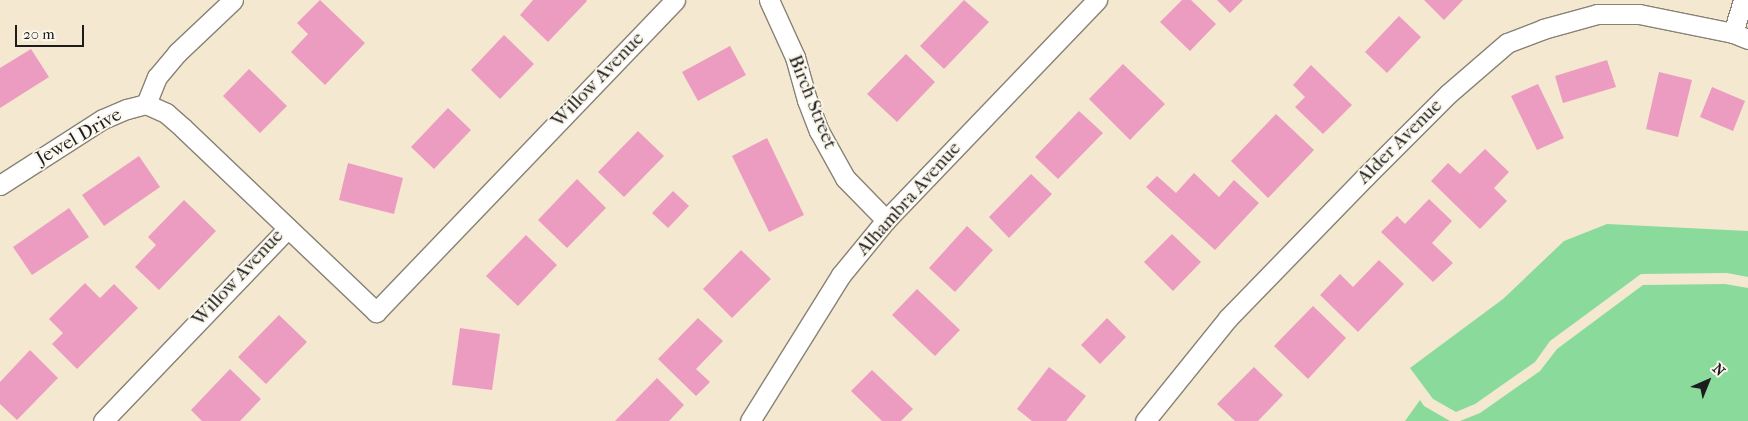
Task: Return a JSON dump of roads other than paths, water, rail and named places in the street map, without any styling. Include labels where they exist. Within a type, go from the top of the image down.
[{"type":"street","name":"Jewel Drive","points":[[0,185],[103,119],[127,108],[146,104],[157,77],[167,65],[233,0]]},
{"type":"street","name":"Willow Avenue","points":[[146,104],[166,114],[183,128],[376,312],[675,0]]},
{"type":"street","name":"Birch Street","points":[[769,0],[794,57],[819,131],[845,178],[886,220]]},
{"type":"street","name":"Alhambra Avenue","points":[[750,421],[841,275],[886,220],[1097,0]]},
{"type":"street","points":[[1740,36],[1744,0]]},
{"type":"street","name":"Alder Avenue","points":[[1145,421],[1228,318],[1448,94],[1507,43],[1543,29],[1597,14],[1639,14],[1740,36]]},
{"type":"street","name":"Willow Avenue","points":[[103,421],[288,229]]}]
